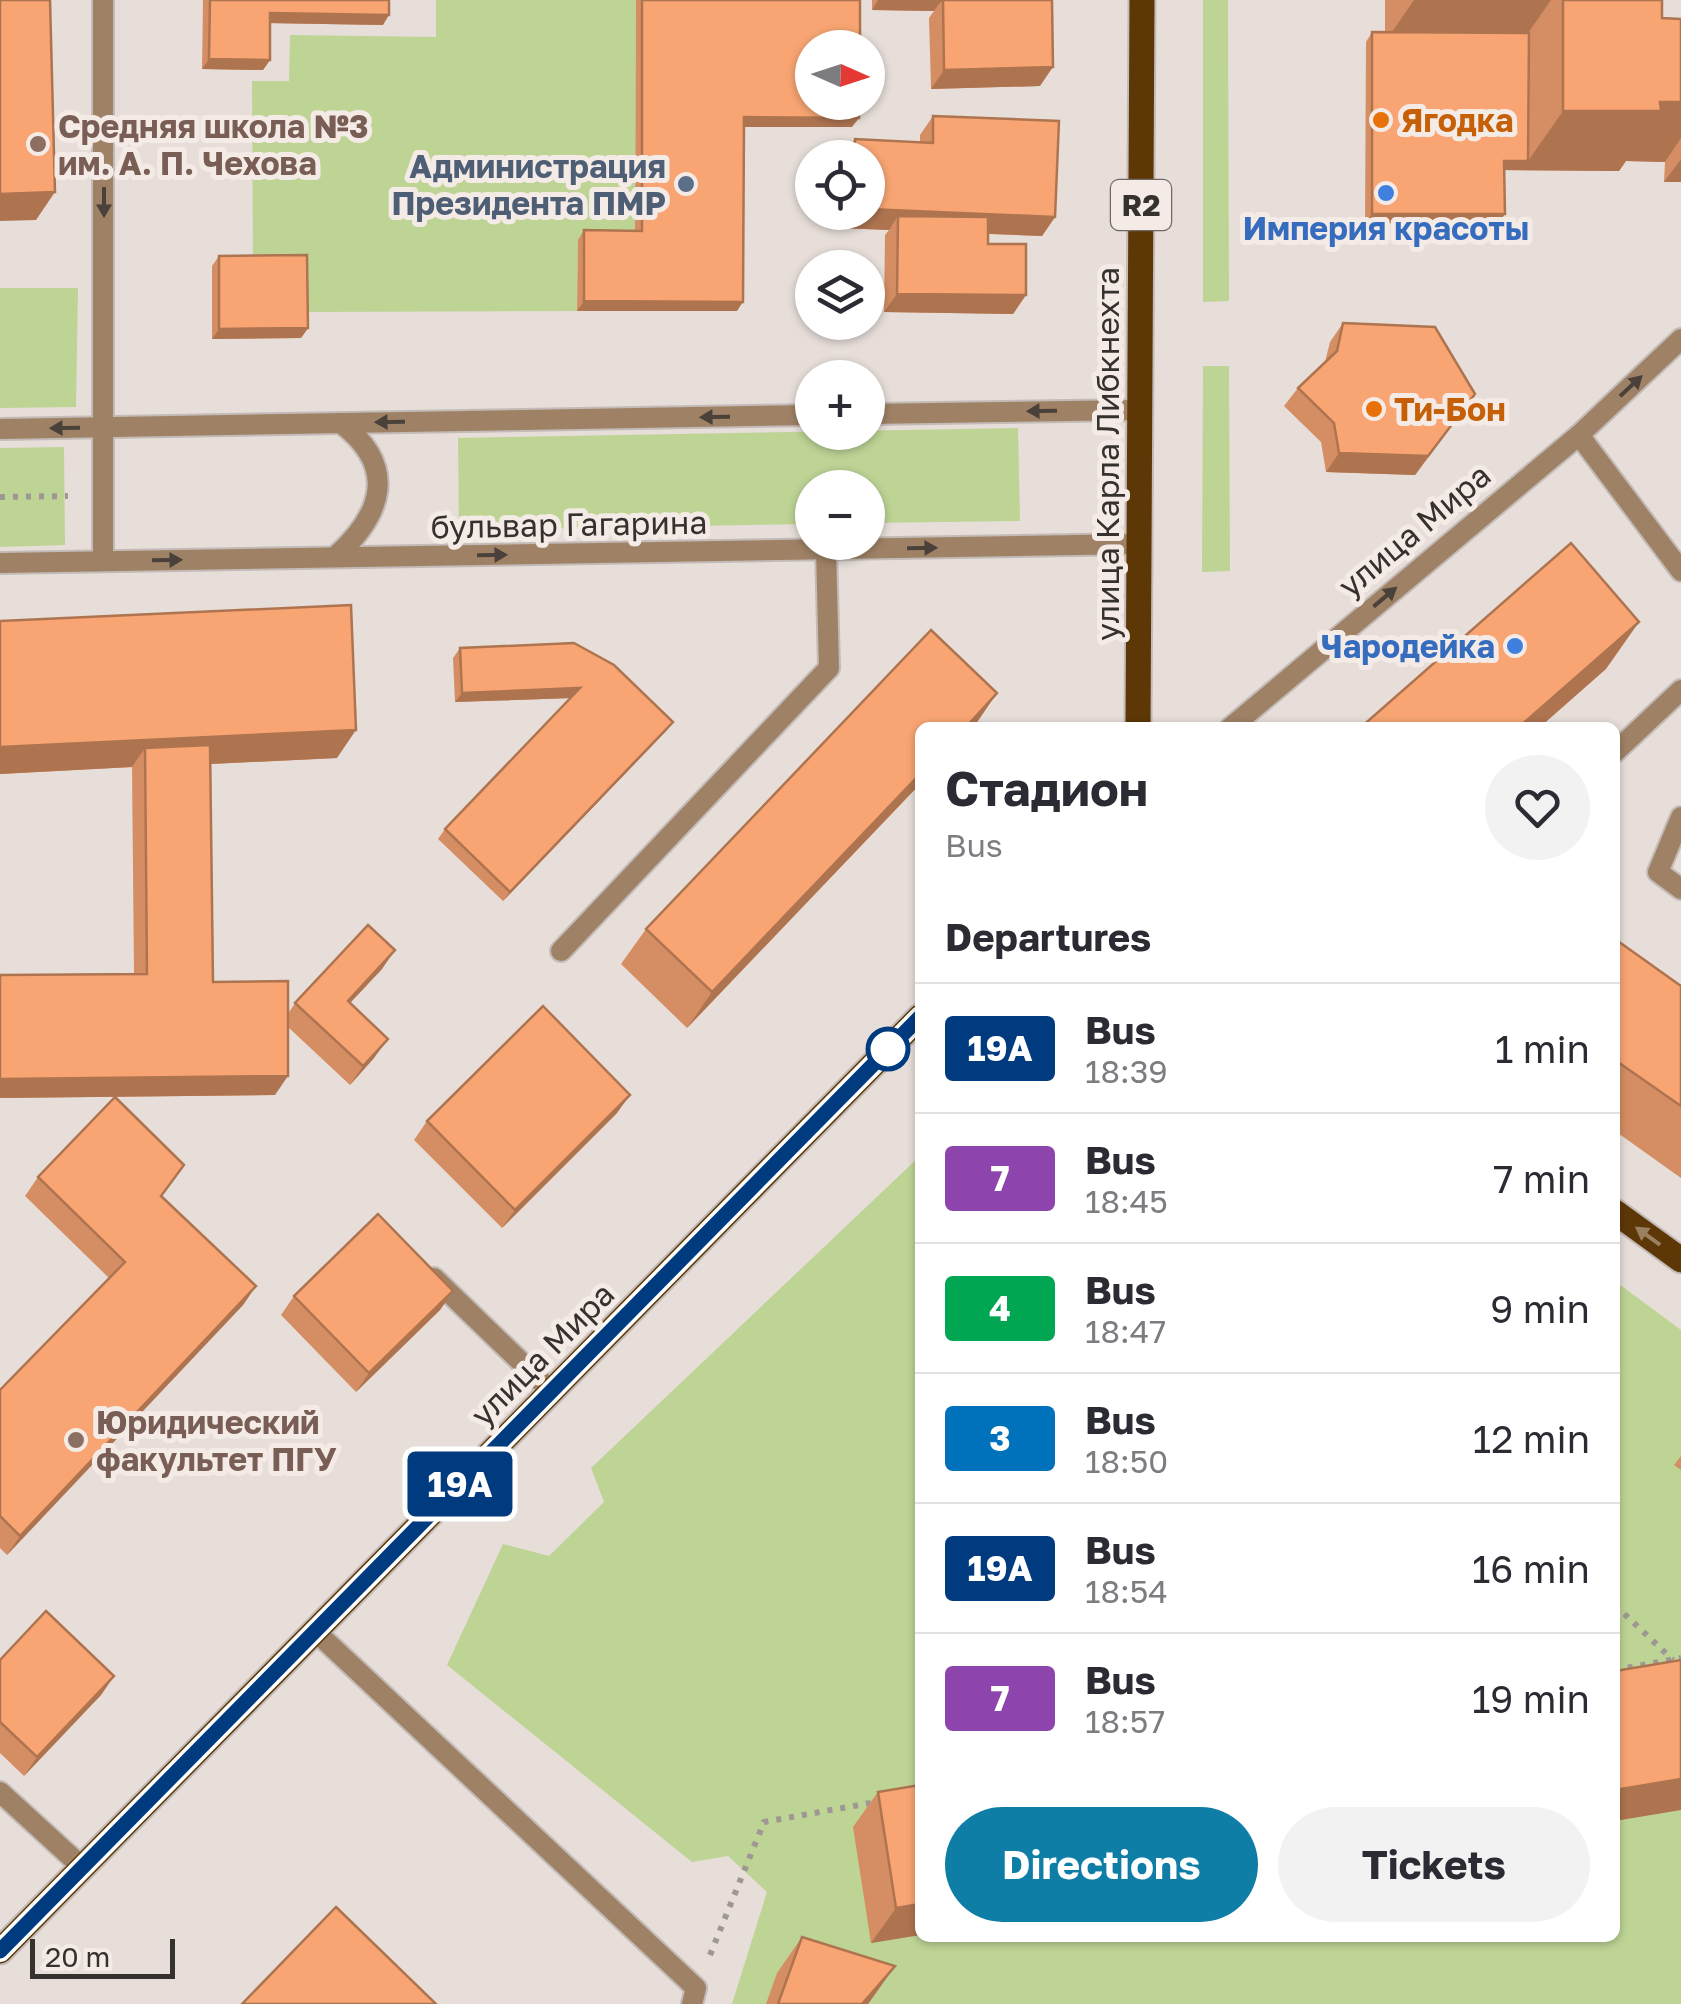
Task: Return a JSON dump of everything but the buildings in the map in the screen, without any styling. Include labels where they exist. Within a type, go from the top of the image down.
[{"type":"main road","name":"улица Карла Либкнехта","points":[[1138,722],[1142,0]]},
{"type":"main road","name":"улица Мира","points":[[0,1950],[915,1022]]},
{"type":"main road","points":[[1620,1216],[1681,1260]]},
{"type":"street","points":[[103,0],[103,561]]},
{"type":"street","name":"улица Мира","points":[[1237,722],[1578,434],[1681,340]]},
{"type":"street","points":[[885,414],[1139,410]]},
{"type":"street","points":[[0,429],[795,415]]},
{"type":"street","points":[[335,557],[370,519],[380,482],[359,438],[341,423]]},
{"type":"street","points":[[1578,434],[1681,571]]},
{"type":"street","name":"бульвар Гагарина","points":[[885,548],[1140,544]]},
{"type":"street","name":"бульвар Гагарина","points":[[0,563],[795,550]]},
{"type":"street","points":[[561,951],[829,668],[826,560]]},
{"type":"street","points":[[1620,747],[1681,690]]},
{"type":"street","points":[[1681,817],[1658,872],[1681,889]]},
{"type":"street","points":[[431,1274],[551,1392]]},
{"type":"street","points":[[315,1631],[694,1996]]},
{"type":"street","points":[[0,1792],[82,1867]]},
{"type":"path","points":[[0,497],[104,495]]},
{"type":"path","points":[[1620,1609],[1677,1659]]},
{"type":"path","points":[[1620,1669],[1677,1659]]},
{"type":"path","points":[[694,1996],[764,1822],[881,1801]]},
{"type":"green space","points":[[436,0],[636,0],[635,240],[578,240],[577,311],[301,312],[253,265],[252,81],[289,81],[290,35],[436,37]]},
{"type":"green space","points":[[1203,0],[1228,0],[1229,301],[1203,302]]},
{"type":"green space","points":[[0,288],[78,288],[76,407],[0,408]]},
{"type":"green space","points":[[1203,366],[1229,366],[1230,571],[1202,572]]},
{"type":"green space","points":[[1018,428],[1020,521],[885,523],[885,470],[795,470],[795,524],[459,530],[458,438],[795,432],[795,450],[885,450],[885,430]]},
{"type":"green space","points":[[64,447],[65,545],[0,547],[0,448]]},
{"type":"green space","points":[[915,1161],[915,1942],[1620,1942],[1620,1285],[1681,1330],[1681,2004],[732,2004],[767,1892],[728,1856],[692,1862],[447,1665],[503,1544],[549,1556],[604,1502],[591,1468]]},
{"type":"bus line","name":"19А","points":[[0,1951],[915,1022]]},
{"type":"place","name":"Ягодка","points":[[1381,120]]},
{"type":"place","name":"Средняя школа №3 им. А. П. Чехова","points":[[38,144]]},
{"type":"place","name":"Администрация Президента ПМР","points":[[686,184]]},
{"type":"place","name":"Империя красоты","points":[[1386,193]]},
{"type":"place","name":"Ти-Бон","points":[[1374,409]]},
{"type":"place","name":"Чародейка","points":[[1515,646]]},
{"type":"place","name":"Юридический факультет ПГУ","points":[[76,1440]]}]
